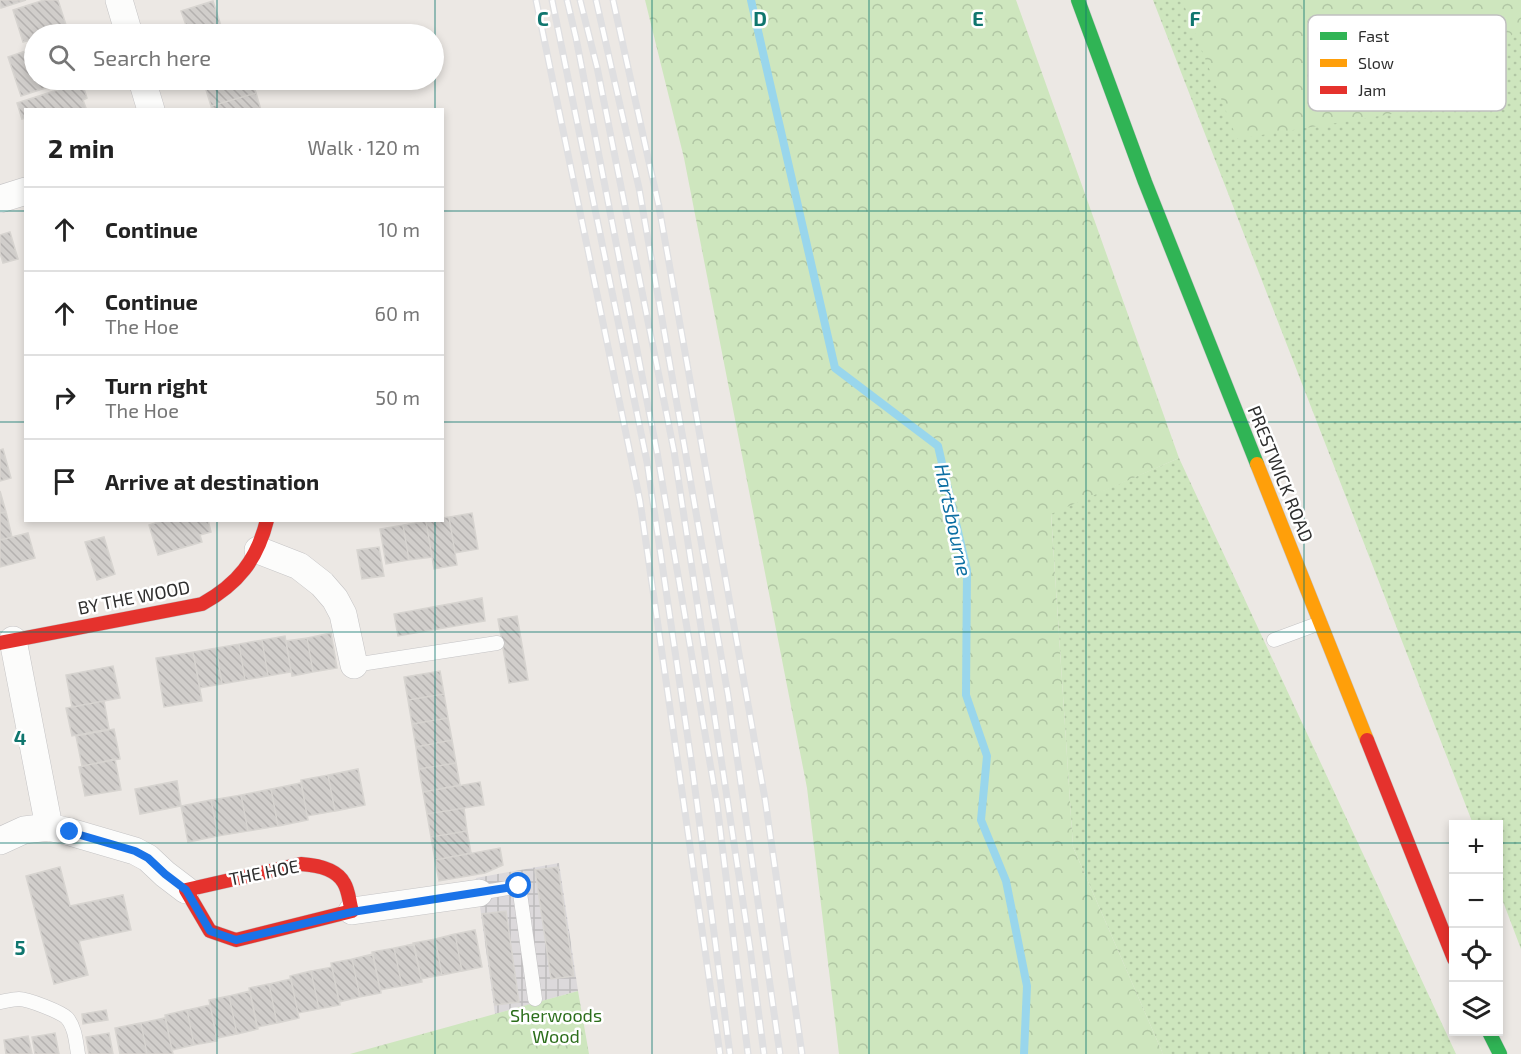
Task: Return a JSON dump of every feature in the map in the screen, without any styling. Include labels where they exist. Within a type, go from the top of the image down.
[{"type":"main road","name":"PRESTWICK ROAD","points":[[1078,0],[1145,182],[1449,946]]},
{"type":"main road","name":"BY THE WOOD","points":[[7,641],[202,604],[216,597],[250,564],[264,536],[267,522]]},
{"type":"main road","name":"THE HOE","points":[[186,890],[301,864],[315,865],[330,871],[344,884],[352,912]]},
{"type":"main road","points":[[186,890],[210,931],[236,940],[352,912]]},
{"type":"main road","points":[[1491,1036],[1500,1054]]},
{"type":"street","points":[[118,0],[126,24]]},
{"type":"street","points":[[145,90],[151,108]]},
{"type":"street","points":[[0,199],[24,192]]},
{"type":"street","points":[[258,550],[299,566],[322,584],[335,599],[343,614],[354,665]]},
{"type":"street","points":[[7,641],[50,827]]},
{"type":"street","points":[[0,841],[24,830],[50,827],[135,851],[148,858],[186,890]]},
{"type":"street","points":[[352,912],[479,893]]},
{"type":"lane","points":[[1274,640],[1320,623]]},
{"type":"lane","points":[[354,665],[497,643]]},
{"type":"lane","points":[[479,893],[519,886],[535,999]]},
{"type":"lane","points":[[0,1002],[19,999],[42,1006],[66,1018],[74,1030],[78,1054]]},
{"type":"shaded area","points":[[559,863],[578,991],[495,1014],[476,878]]},
{"type":"green space","points":[[645,0],[1016,0],[1179,458],[1051,514],[1073,847],[1163,1054],[839,1054],[807,788],[684,158]]},
{"type":"green space","points":[[1153,0],[1521,0],[1521,949],[1503,902],[1503,820],[1471,820]]},
{"type":"green space","points":[[1182,0],[1521,0],[1521,28],[1506,39],[1506,15],[1308,15],[1308,111],[1410,111],[1237,139]]},
{"type":"green space","points":[[1179,458],[1456,1054],[1163,1054],[1073,847],[1051,513]]},
{"type":"green space","name":"Sherwoods Wood","points":[[578,991],[589,1054],[350,1054]]},
{"type":"building","points":[[0,0],[26,0],[1,8]]},
{"type":"building","points":[[44,0],[58,0],[66,24],[24,24],[23,42],[13,10]]},
{"type":"building","points":[[213,1],[220,24],[186,24],[181,11]]},
{"type":"building","points":[[24,51],[24,90],[39,90],[21,96],[8,57]]},
{"type":"building","points":[[57,90],[84,90],[87,98],[83,100],[86,108],[24,108],[24,118],[22,119],[17,103]]},
{"type":"building","points":[[206,90],[255,90],[256,93],[211,106]]},
{"type":"building","points":[[256,93],[260,108],[212,108],[211,106]]},
{"type":"building","points":[[10,232],[18,259],[3,263],[0,253],[0,235]]},
{"type":"building","points":[[3,449],[11,478],[0,481],[0,450]]},
{"type":"building","points":[[0,491],[6,512],[0,513]]},
{"type":"building","points":[[6,512],[12,537],[0,540],[0,513]]},
{"type":"building","points":[[472,513],[478,549],[455,553],[449,517]]},
{"type":"building","points":[[449,517],[457,565],[434,569],[426,522],[444,522],[444,518]]},
{"type":"building","points":[[158,522],[208,522],[211,532],[200,535],[202,542],[158,555],[149,525]]},
{"type":"building","points":[[426,522],[432,557],[409,560],[403,525]]},
{"type":"building","points":[[403,525],[409,560],[386,564],[380,529]]},
{"type":"building","points":[[28,533],[35,558],[0,567],[0,540]]},
{"type":"building","points":[[104,537],[115,574],[97,580],[85,542]]},
{"type":"building","points":[[379,547],[384,576],[362,579],[357,550]]},
{"type":"building","points":[[482,598],[485,621],[398,636],[394,614]]},
{"type":"building","points":[[517,616],[528,680],[509,683],[498,619]]},
{"type":"building","points":[[331,633],[337,668],[313,672],[307,638]]},
{"type":"building","points":[[285,636],[291,672],[268,676],[262,640]]},
{"type":"building","points":[[307,638],[313,672],[292,676],[286,641]]},
{"type":"building","points":[[262,640],[268,676],[245,680],[239,644]]},
{"type":"building","points":[[239,644],[245,680],[222,684],[216,648]]},
{"type":"building","points":[[216,648],[222,684],[200,688],[193,652]]},
{"type":"building","points":[[193,652],[202,701],[164,707],[156,658]]},
{"type":"building","points":[[113,666],[120,698],[72,707],[66,675]]},
{"type":"building","points":[[440,671],[444,694],[408,700],[404,677]]},
{"type":"building","points":[[444,694],[448,718],[412,724],[408,700]]},
{"type":"building","points":[[104,701],[109,729],[72,736],[66,708]]},
{"type":"building","points":[[448,718],[452,740],[416,747],[412,724]]},
{"type":"building","points":[[114,729],[120,759],[82,766],[76,736]]},
{"type":"building","points":[[452,740],[456,763],[419,769],[416,747]]},
{"type":"building","points":[[115,759],[121,790],[85,796],[79,767]]},
{"type":"building","points":[[456,763],[460,785],[423,792],[419,769]]},
{"type":"building","points":[[358,769],[365,805],[335,811],[328,775]]},
{"type":"building","points":[[328,775],[335,811],[307,816],[301,780]]},
{"type":"building","points":[[177,781],[181,806],[140,814],[135,789]]},
{"type":"building","points":[[480,782],[484,805],[427,814],[423,792]]},
{"type":"building","points":[[301,783],[308,820],[278,826],[271,789]]},
{"type":"building","points":[[271,789],[278,826],[248,831],[241,795]]},
{"type":"building","points":[[241,795],[248,831],[218,836],[211,800]]},
{"type":"building","points":[[211,800],[218,836],[188,842],[181,806]]},
{"type":"building","points":[[464,808],[467,831],[431,837],[427,814]]},
{"type":"building","points":[[467,831],[471,853],[435,860],[431,837]]},
{"type":"building","points":[[500,848],[503,865],[485,873],[439,881],[435,860]]},
{"type":"building","points":[[60,867],[70,906],[123,895],[131,930],[79,941],[88,975],[54,984],[26,876]]},
{"type":"building","points":[[558,867],[574,976],[551,979],[535,870]]},
{"type":"building","points":[[506,911],[519,1002],[495,1005],[482,914]]},
{"type":"building","points":[[475,930],[482,967],[462,971],[455,934]]},
{"type":"building","points":[[455,934],[462,971],[442,975],[435,939]]},
{"type":"building","points":[[435,939],[442,975],[421,979],[413,943]]},
{"type":"building","points":[[414,944],[422,982],[402,986],[394,948]]},
{"type":"building","points":[[394,948],[402,986],[380,990],[372,952]]},
{"type":"building","points":[[373,954],[381,993],[360,997],[352,959]]},
{"type":"building","points":[[352,959],[360,997],[339,1002],[331,963]]},
{"type":"building","points":[[332,967],[340,1005],[319,1009],[311,971]]},
{"type":"building","points":[[311,971],[319,1009],[298,1013],[290,976]]},
{"type":"building","points":[[291,979],[299,1018],[277,1023],[269,984]]},
{"type":"building","points":[[269,984],[277,1023],[257,1027],[249,988]]},
{"type":"building","points":[[250,991],[258,1029],[237,1034],[229,996]]},
{"type":"building","points":[[229,996],[237,1034],[217,1038],[209,1000]]},
{"type":"building","points":[[210,1005],[217,1041],[194,1045],[187,1010]]},
{"type":"building","points":[[106,1010],[108,1020],[83,1024],[82,1014]]},
{"type":"building","points":[[187,1010],[194,1045],[172,1050],[165,1015]]},
{"type":"building","points":[[165,1018],[173,1054],[147,1054],[141,1023]]},
{"type":"building","points":[[141,1023],[147,1054],[120,1054],[115,1028]]},
{"type":"building","points":[[55,1033],[59,1054],[35,1054],[32,1037]]},
{"type":"building","points":[[109,1033],[113,1054],[89,1054],[86,1037]]},
{"type":"building","points":[[28,1036],[32,1054],[6,1054],[4,1040]]},
{"type":"waterway","name":"Hartsbourne","points":[[751,0],[835,368],[938,446],[967,570],[966,695],[987,756],[981,820],[1006,881],[1027,986],[1024,1054]]},
{"type":"railway","points":[[536,0],[640,501],[720,1054]]},
{"type":"railway","points":[[552,0],[647,462],[692,766],[730,1054]]},
{"type":"railway","points":[[567,0],[657,452],[717,804],[748,1054]]},
{"type":"railway","points":[[580,0],[597,67],[674,451],[750,948],[764,1054]]},
{"type":"railway","points":[[596,0],[639,188],[728,695],[780,1054]]},
{"type":"railway","points":[[613,0],[659,207],[765,799],[802,1054]]},
{"type":"traffic: fast","points":[[1078,0],[1145,182],[1257,464]]},
{"type":"traffic: fast","points":[[1491,1036],[1500,1054]]},
{"type":"traffic: slow","points":[[1257,464],[1367,740]]},
{"type":"traffic: jam","points":[[0,643],[202,604],[226,588],[244,570],[258,547],[266,522]]},
{"type":"traffic: jam","points":[[1367,740],[1449,946]]},
{"type":"traffic: jam","points":[[301,864],[325,868],[336,874],[347,889],[352,911],[236,940],[210,931],[186,890],[301,864]]},
{"type":"route","points":[[70,832],[135,851],[148,858],[186,890],[210,931],[236,940],[352,912],[519,886]]}]
